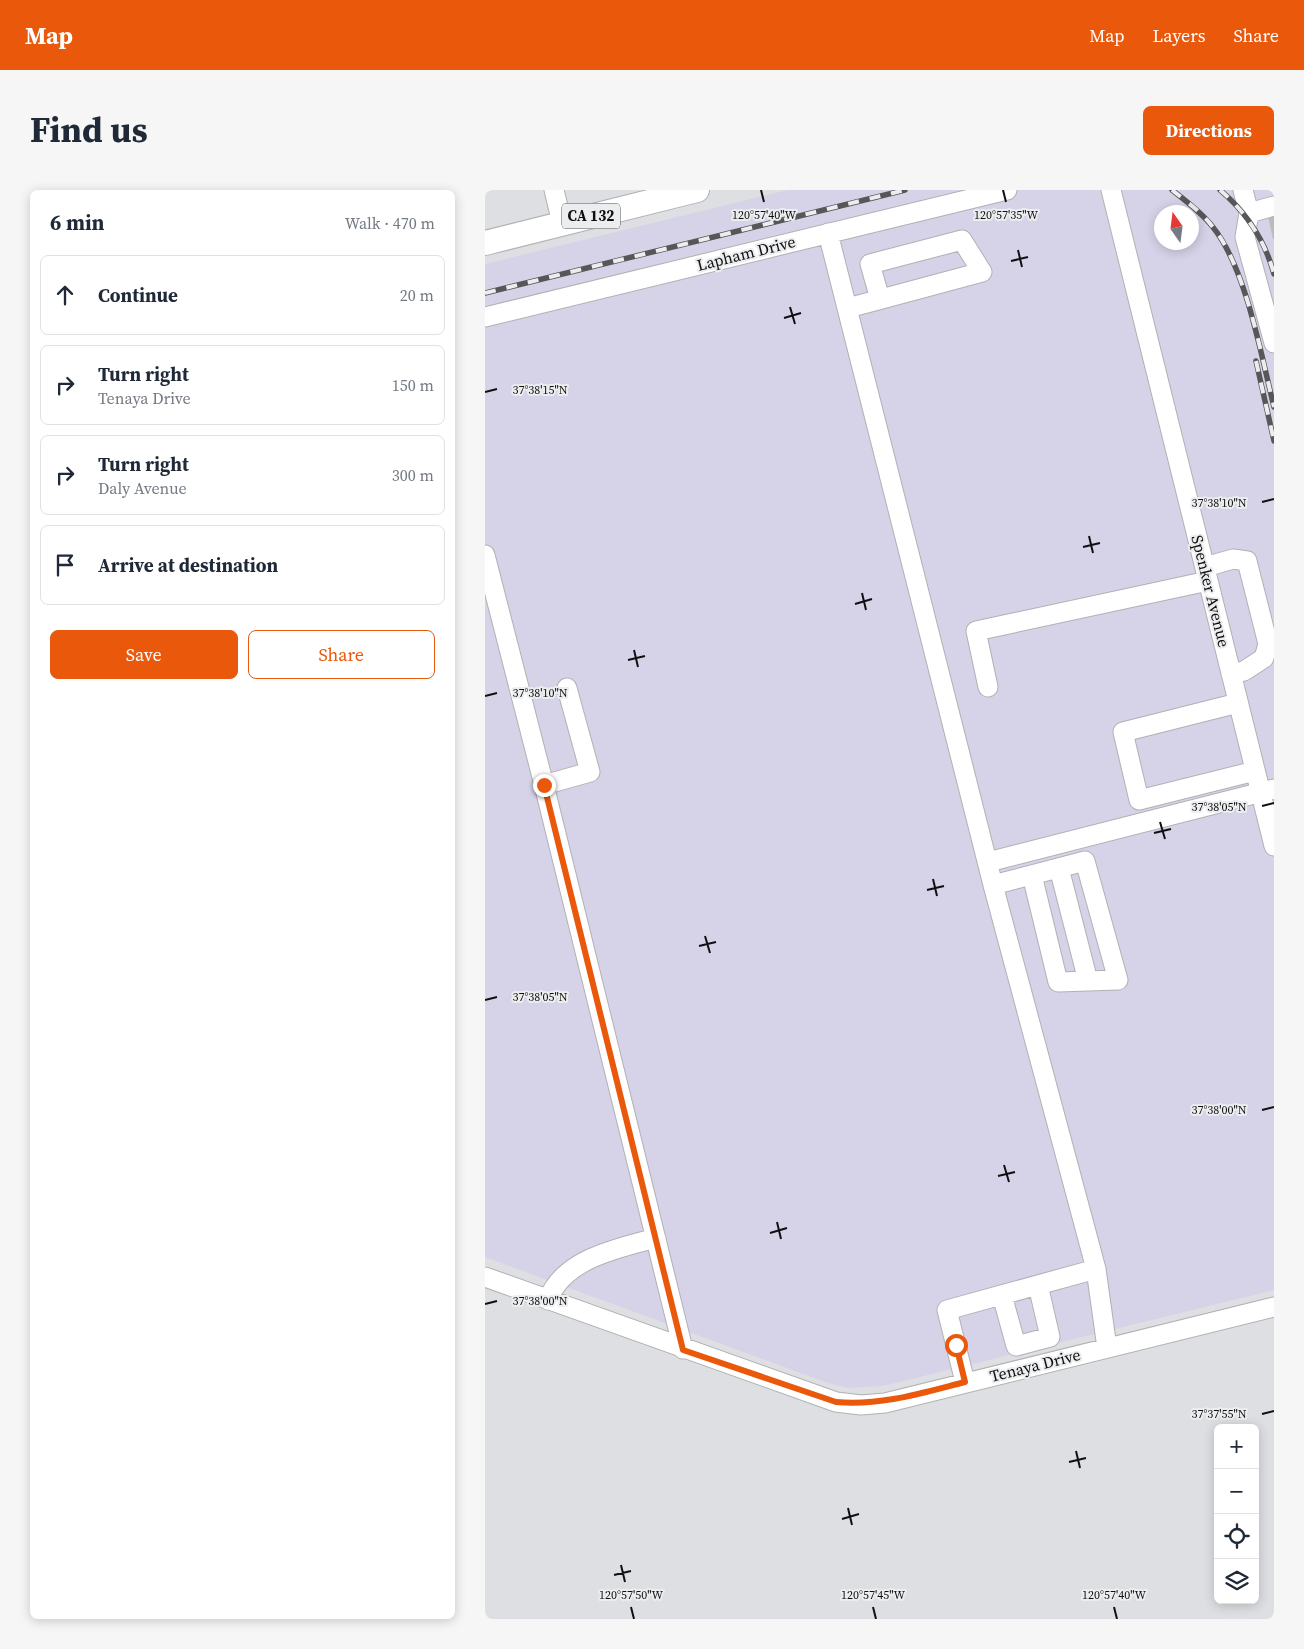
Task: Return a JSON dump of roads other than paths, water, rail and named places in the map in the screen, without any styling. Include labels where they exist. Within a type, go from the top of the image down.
[{"type":"main road","name":"CA 132","points":[[485,242],[697,190]]},
{"type":"street","points":[[554,190],[562,223]]},
{"type":"street","name":"Lapham Drive","points":[[485,317],[1007,190]]},
{"type":"street","name":"Spenker Avenue","points":[[1111,190],[1255,771],[1267,791],[1274,846]]},
{"type":"street","points":[[1243,190],[1249,213],[1245,237],[1274,342]]},
{"type":"street","points":[[1249,213],[1274,206]]},
{"type":"street","points":[[828,233],[993,884],[1096,1269],[1107,1348]]},
{"type":"street","points":[[848,308],[982,272],[962,240],[870,264],[880,299]]},
{"type":"street","points":[[485,555],[544,785],[683,1350]]},
{"type":"street","points":[[988,687],[975,631],[1206,574],[1233,559],[1247,561],[1267,644],[1264,658],[1244,671],[1231,674]]},
{"type":"street","points":[[544,785],[590,772],[567,688]]},
{"type":"street","points":[[1144,822],[1123,732],[1238,703]]},
{"type":"street","points":[[1139,800],[1255,771]]},
{"type":"street","points":[[988,862],[1267,791]]},
{"type":"street","points":[[993,884],[1085,861],[1118,980],[1058,982],[1032,875]]},
{"type":"street","points":[[1059,868],[1088,981]]},
{"type":"street","points":[[548,1300],[553,1286],[567,1272],[626,1246],[656,1238]]},
{"type":"street","points":[[965,1382],[947,1310],[1096,1269]]},
{"type":"street","name":"Tenaya Drive","points":[[485,1277],[683,1350],[836,1402],[861,1404],[885,1402],[1274,1307]]},
{"type":"street","points":[[1002,1295],[1015,1346],[1050,1337],[1038,1285]]},
{"type":"railway","points":[[485,293],[905,190]]},
{"type":"railway","points":[[1172,190],[1208,221],[1224,243],[1234,264],[1251,312],[1274,407]]},
{"type":"railway","points":[[1220,190],[1238,208],[1253,228],[1260,239],[1274,274]]},
{"type":"railway","points":[[1256,361],[1274,441]]}]
